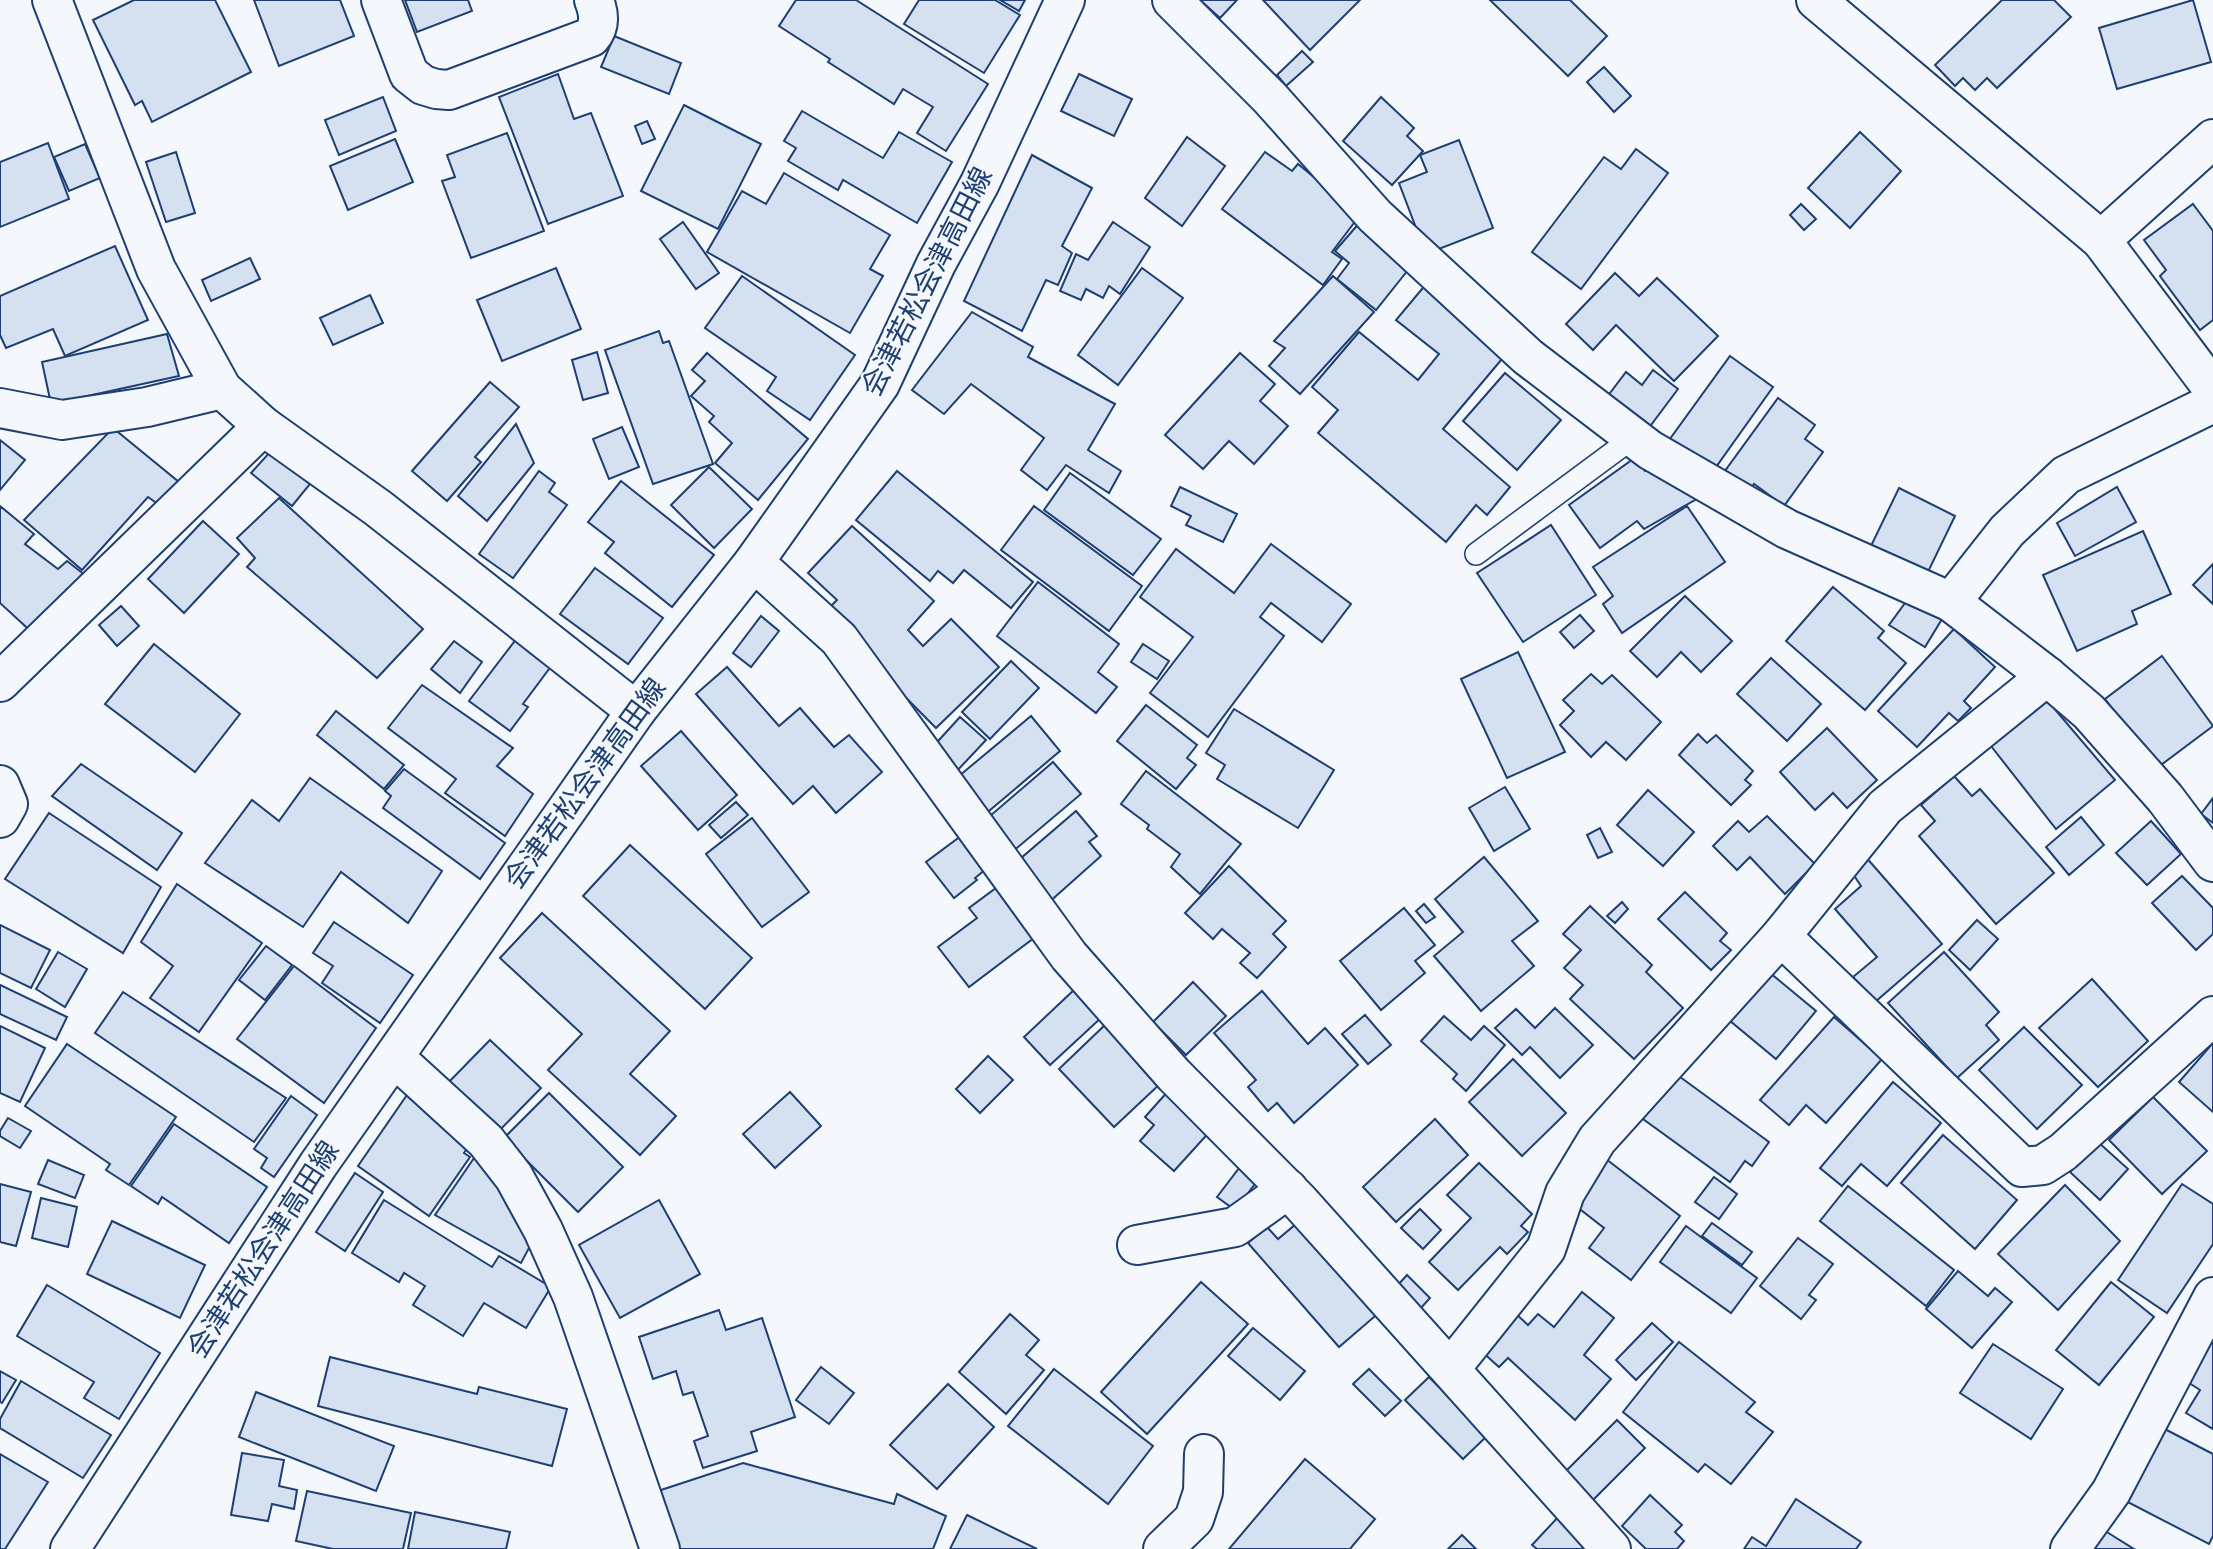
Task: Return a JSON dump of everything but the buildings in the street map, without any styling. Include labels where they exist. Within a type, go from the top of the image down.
[{"type":"street","points":[[52,0],[156,270],[222,389],[263,426],[378,508],[636,711]]},
{"type":"street","points":[[381,0],[409,74],[423,85],[449,90],[591,37],[597,31],[598,24],[594,0]]},
{"type":"street","name":"会津若松会津高田線","points":[[70,1549],[318,1165],[636,711],[754,562],[880,384],[936,264],[981,183],[1065,0]]},
{"type":"street","points":[[1172,0],[1270,98],[1375,216],[1528,357],[1650,450],[1787,529],[1951,602],[2089,712],[2165,798],[2213,862]]},
{"type":"street","points":[[1816,0],[2101,240],[2213,389]]},
{"type":"street","points":[[2101,240],[2213,139]]},
{"type":"street","points":[[0,408],[62,420],[147,407],[222,389]]},
{"type":"street","points":[[1951,602],[2007,531],[2066,475],[2213,403]]},
{"type":"street","points":[[0,682],[263,426]]},
{"type":"street","points":[[754,562],[839,639],[1069,956],[1174,1075],[1288,1189],[1611,1549]]},
{"type":"street","points":[[1451,1368],[1546,1248],[1565,1193],[1597,1140],[1781,936],[1885,807],[2047,676]]},
{"type":"street","points":[[0,785],[8,804],[0,818]]},
{"type":"street","points":[[1781,936],[2022,1167],[2043,1165],[2063,1152],[2213,1016]]},
{"type":"street","points":[[394,1057],[486,1141],[514,1177],[543,1230],[573,1297],[660,1549]]},
{"type":"street","points":[[1137,1245],[1235,1227],[1288,1189]]},
{"type":"street","points":[[2070,1549],[2111,1492],[2213,1297]]},
{"type":"street","points":[[1163,1549],[1194,1519],[1203,1492],[1204,1454]]},
{"type":"lane","points":[[1476,554],[1634,437]]}]
